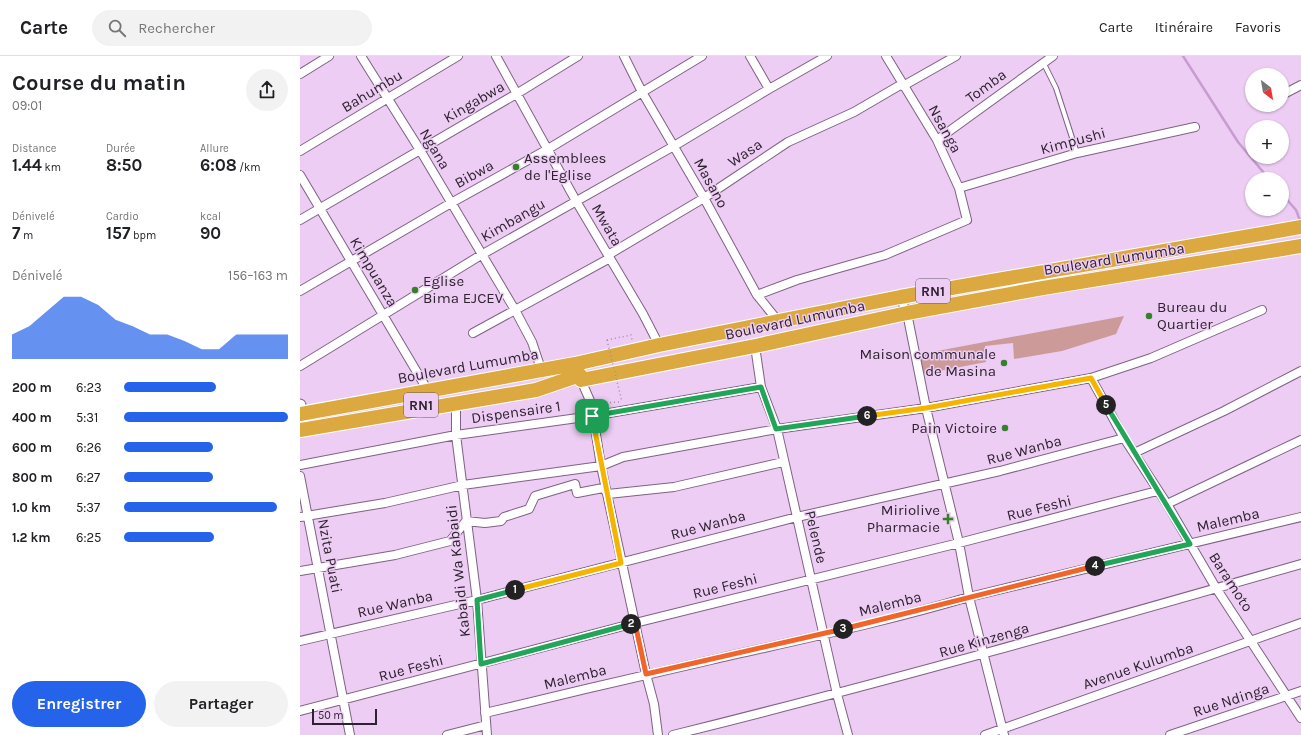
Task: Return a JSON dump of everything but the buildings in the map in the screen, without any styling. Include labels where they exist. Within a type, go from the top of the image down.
[{"type":"highway","name":"Boulevard Lumumba","points":[[579,373],[659,345],[900,297],[1296,227]]},
{"type":"highway","name":"Boulevard Lumumba","points":[[300,414],[539,373],[579,373],[755,346],[907,313],[1299,246]]},
{"type":"highway","name":"Boulevard Lumumba","points":[[300,425],[539,373]]},
{"type":"highway","points":[[300,406],[424,384],[539,373],[579,373]]},
{"type":"highway","points":[[300,430],[536,390],[579,373]]},
{"type":"street","points":[[300,74],[329,56]]},
{"type":"street","name":"Ngana","points":[[361,56],[420,150],[515,310],[532,342],[539,373]]},
{"type":"street","name":"Bahumbu","points":[[300,151],[458,56]]},
{"type":"street","name":"Mwata","points":[[496,56],[518,93],[576,201],[643,314],[659,345]]},
{"type":"street","name":"Kingabwa","points":[[300,220],[319,207],[518,93],[578,56]]},
{"type":"street","name":"Masano","points":[[624,56],[642,92],[704,198],[757,295],[778,321]]},
{"type":"street","name":"Bibwa","points":[[300,291],[451,203],[548,149],[702,56]]},
{"type":"street","points":[[750,56],[769,89]]},
{"type":"street","name":"Kimbangu","points":[[300,366],[482,255],[674,146],[827,56]]},
{"type":"street","name":"Nsanga","points":[[757,295],[797,280],[885,255],[967,220],[959,188],[937,140],[886,56]]},
{"type":"street","name":"Wasa","points":[[473,333],[609,257],[704,198],[788,142],[854,112],[956,56]]},
{"type":"street","name":"Tomba","points":[[937,140],[1053,56]]},
{"type":"street","points":[[1289,91],[1301,85]]},
{"type":"street","name":"Kimpushi","points":[[959,188],[1077,153],[1195,127]]},
{"type":"street","name":"Kimpuanza","points":[[300,175],[424,384]]},
{"type":"street","points":[[900,297],[907,313],[926,408],[959,543],[969,596],[985,654],[1003,732]]},
{"type":"street","points":[[304,517],[385,503],[463,485],[601,466],[623,457],[776,429],[926,408],[1091,378],[1151,358],[1262,310]]},
{"type":"street","name":"Pelende","points":[[755,346],[761,387],[776,429],[837,694],[848,735]]},
{"type":"street","points":[[1134,453],[1224,411],[1301,371]]},
{"type":"street","points":[[579,373],[590,403],[621,563],[654,704],[658,735]]},
{"type":"street","name":"Baramoto","points":[[1091,378],[1124,438],[1157,491],[1167,504],[1216,588],[1301,718]]},
{"type":"street","name":"Dispensaire 1","points":[[300,465],[456,435],[592,416],[761,387]]},
{"type":"street","name":"Kabaidi Wa Kabaidi","points":[[456,403],[456,435],[477,600],[487,735]]},
{"type":"street","name":"Rue Wanba","points":[[300,641],[477,600],[797,517],[944,484],[1124,438]]},
{"type":"street","points":[[1167,504],[1301,440]]},
{"type":"street","points":[[608,494],[674,487],[783,462]]},
{"type":"street","name":"Nzita Puati","points":[[300,476],[304,517],[318,569],[350,735]]},
{"type":"street","points":[[300,571],[395,555],[450,541],[466,521],[485,523],[501,521],[504,517],[530,509],[536,496],[575,484],[577,493],[603,488],[608,494]]},
{"type":"street","name":"Rue Feshi","points":[[300,711],[635,623],[959,543],[1157,491]]},
{"type":"street","name":"Malemba","points":[[485,713],[646,674],[824,634],[935,607],[969,596],[1301,517]]},
{"type":"street","name":"Rue Kinzenga","points":[[673,735],[837,694],[985,654],[1301,564]]},
{"type":"street","name":"Avenue Kulumba","points":[[985,735],[1003,732],[1301,623]]},
{"type":"street","name":"Rue Ndinga","points":[[1170,735],[1301,692]]},
{"type":"street","points":[[447,735],[486,725]]},
{"type":"lane","points":[[1043,62],[1056,88],[1077,153]]},
{"type":"path","points":[[590,403],[622,402],[607,340],[631,335],[632,342]]},
{"type":"shaded area","points":[[1124,316],[1116,334],[1062,351],[1014,359],[1013,343],[985,346],[986,362],[919,375],[921,354]]},
{"type":"waterway","points":[[1183,56],[1238,142],[1263,172]]},
{"type":"waterway","points":[[1289,202],[1296,210],[1301,223]]},
{"type":"place","name":"Assemblees de l'Eglise","points":[[516,167]]},
{"type":"place","name":"Eglise Bima EJCEV","points":[[415,290]]},
{"type":"place","name":"Bureau du Quartier","points":[[1149,316]]},
{"type":"place","name":"Maison communale de Masina","points":[[1004,363]]},
{"type":"place","name":"Pain Victoire","points":[[1005,428]]},
{"type":"place","name":"Miriolive Pharmacie","points":[[948,519]]},
{"type":"route","points":[[1091,378],[1124,438],[1157,491],[1167,504],[1190,544],[969,596],[935,607],[824,634],[646,674],[635,623],[481,664],[477,600],[621,563],[592,416],[761,387],[776,429],[926,408],[1091,378]]}]
